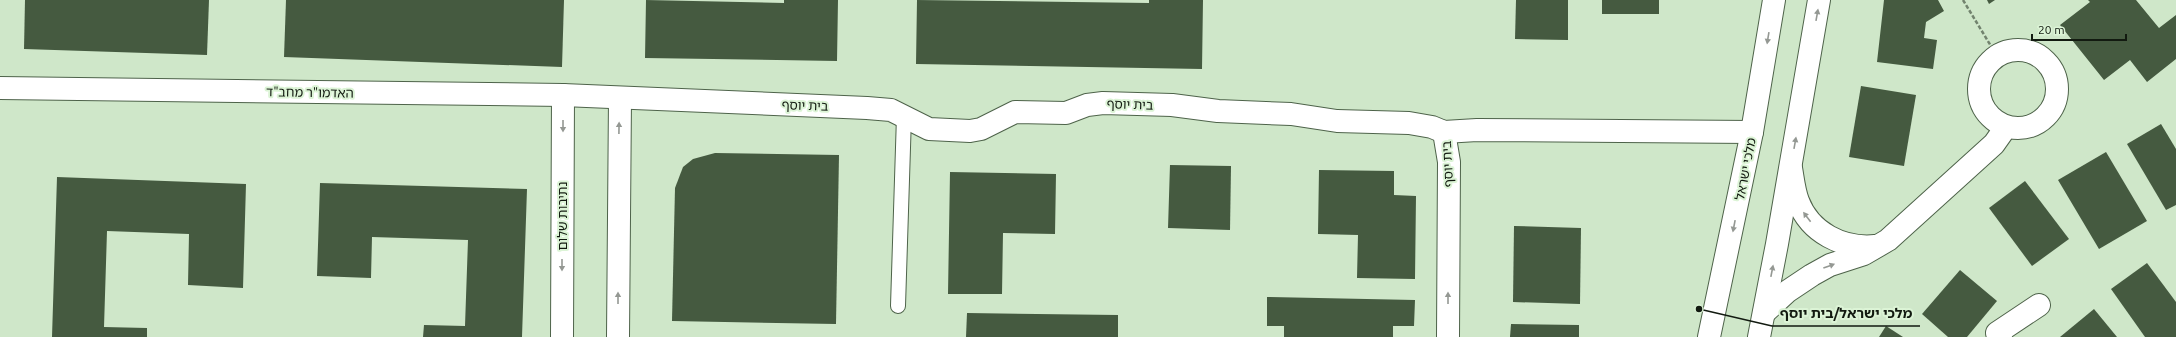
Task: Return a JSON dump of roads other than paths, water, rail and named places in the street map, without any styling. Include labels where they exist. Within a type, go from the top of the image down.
[{"type":"street","name":"מלכי ישראל","points":[[1709,337],[1752,132],[1774,0]]},
{"type":"street","points":[[1759,337],[1819,0]]},
{"type":"street","points":[[2023,50],[2036,54],[2047,62],[2054,72],[2058,85],[2057,99],[2051,111],[2042,121],[2033,126],[2019,128],[2006,126],[1988,115],[1981,102],[1979,89],[1981,76],[1988,64],[1997,56],[2009,51],[2023,50]]},
{"type":"street","name":"האדמו\"ר מחב\"ד","points":[[0,88],[563,95],[620,98]]},
{"type":"street","name":"נתיבות שלום","points":[[562,337],[563,95]]},
{"type":"street","points":[[618,337],[620,98]]},
{"type":"street","name":"בית יוסף","points":[[620,98],[891,110],[929,129],[970,131],[980,129],[1016,112],[1066,113],[1087,105],[1110,103],[1172,105],[1218,111],[1291,114],[1337,121],[1409,123],[1432,127],[1444,132],[1449,162],[1448,337]]},
{"type":"street","points":[[1764,313],[1788,291],[1812,275],[1878,246],[1888,240],[1994,144],[2006,126]]},
{"type":"street","points":[[1444,132],[1477,130],[1752,132]]},
{"type":"street","points":[[1790,168],[1798,201],[1809,219],[1821,231],[1848,245],[1859,248],[1878,246]]},
{"type":"street","points":[[2001,337],[1997,333],[2040,305]]},
{"type":"lane","points":[[898,306],[904,116]]},
{"type":"place","name":"מלכי ישראל/בית יוסף","points":[[1699,309]]}]
